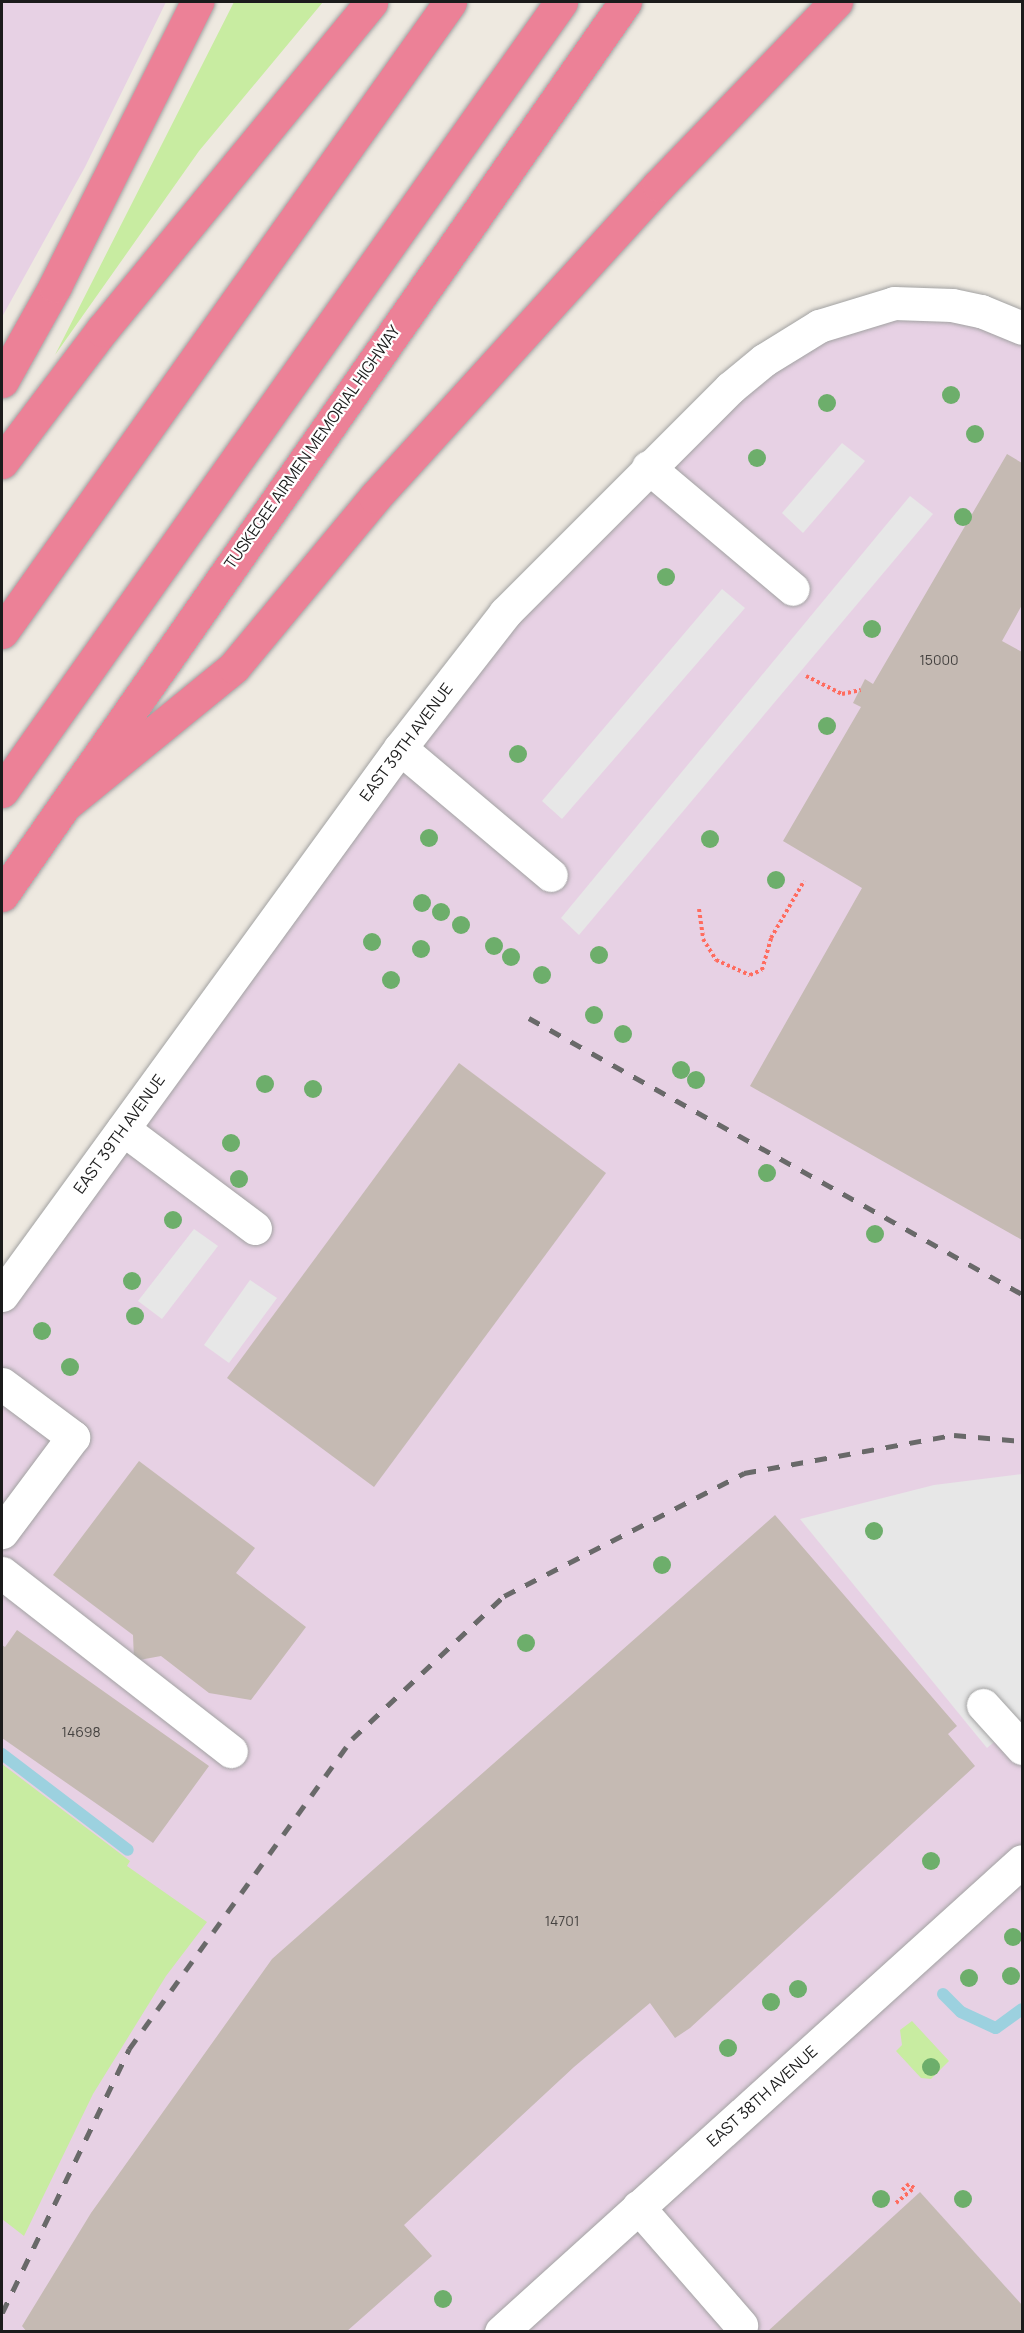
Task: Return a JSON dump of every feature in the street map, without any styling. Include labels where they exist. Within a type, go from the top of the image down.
[{"type":"highway","points":[[2,381],[77,244],[197,2]]},
{"type":"highway","points":[[2,462],[102,330],[371,2]]},
{"type":"highway","points":[[2,632],[450,2]]},
{"type":"highway","points":[[2,791],[561,2]]},
{"type":"highway","name":"TUSKEGEE AIRMEN MEMORIAL HIGHWAY","points":[[2,895],[361,375],[625,2]]},
{"type":"highway","points":[[65,805],[234,667],[375,497],[659,185],[836,2]]},
{"type":"street","name":"EAST 39TH AVENUE","points":[[2,1295],[400,748],[504,613],[648,467],[751,370],[810,330],[862,311],[911,303],[981,312],[1023,328]]},
{"type":"street","points":[[648,467],[793,589]]},
{"type":"street","points":[[400,748],[551,875]]},
{"type":"street","points":[[123,1129],[255,1228]]},
{"type":"street","points":[[2,1384],[73,1437],[2,1532]]},
{"type":"street","points":[[2,1573],[231,1750]]},
{"type":"street","points":[[982,1705],[1023,1748]]},
{"type":"street","name":"EAST 38TH AVENUE","points":[[501,2331],[1023,1861]]},
{"type":"street","points":[[639,2207],[741,2325]]},
{"type":"path","points":[[806,676],[842,694],[861,690]]},
{"type":"path","points":[[699,909],[703,939],[716,960],[750,975],[762,970],[771,938],[804,881]]},
{"type":"path","points":[[896,2203],[914,2188],[909,2184],[902,2190]]},
{"type":"shaded area","points":[[2,2],[166,2],[85,167],[2,317]]},
{"type":"shaded area","points":[[911,303],[1022,328],[1022,2331],[2,2332],[2,1296],[438,699],[764,360]]},
{"type":"shaded area","points":[[842,443],[865,461],[803,533],[782,513]]},
{"type":"shaded area","points":[[910,496],[933,514],[579,935],[561,918]]},
{"type":"shaded area","points":[[722,589],[745,608],[562,819],[542,801]]},
{"type":"shaded area","points":[[194,1229],[218,1246],[162,1319],[138,1301]]},
{"type":"shaded area","points":[[250,1280],[277,1298],[229,1363],[204,1345]]},
{"type":"shaded area","points":[[1022,1474],[1022,1718],[987,1748],[800,1519],[934,1485]]},
{"type":"green space","points":[[234,2],[323,2],[199,151],[55,355]]},
{"type":"green space","points":[[2,1764],[130,1861],[127,1866],[207,1922],[166,1976],[93,2094],[24,2236],[2,2219]]},
{"type":"green space","points":[[912,2021],[949,2061],[931,2079],[921,2078],[896,2051],[902,2045],[900,2030]]},
{"type":"building","points":[[1007,454],[1022,463],[1022,605],[1002,641],[1022,652],[1022,1240],[750,1086],[862,888],[783,841],[861,707],[853,703],[865,679],[873,684]]},
{"type":"building","points":[[459,1063],[606,1173],[374,1487],[227,1378]]},
{"type":"building","points":[[139,1461],[255,1548],[236,1573],[306,1627],[251,1700],[209,1693],[161,1656],[134,1661],[133,1635],[53,1575]]},
{"type":"building","points":[[775,1515],[957,1726],[948,1734],[975,1766],[690,2028],[675,2038],[650,2003],[574,2067],[404,2225],[432,2256],[346,2332],[27,2332],[22,2326],[91,2213],[272,1959]]},
{"type":"building","points":[[17,1630],[209,1766],[153,1843],[2,1738],[2,1645],[5,1647]]},
{"type":"building","points":[[920,2192],[1022,2305],[1022,2332],[767,2332]]},
{"type":"waterway","points":[[2,1754],[128,1850]]},
{"type":"waterway","points":[[943,1994],[961,2012],[996,2028],[1022,2009]]},
{"type":"railway","points":[[529,1018],[1022,1294]]},
{"type":"railway","points":[[2,2313],[129,2049],[352,1739],[504,1596],[744,1473],[954,1435],[1022,1441]]}]
